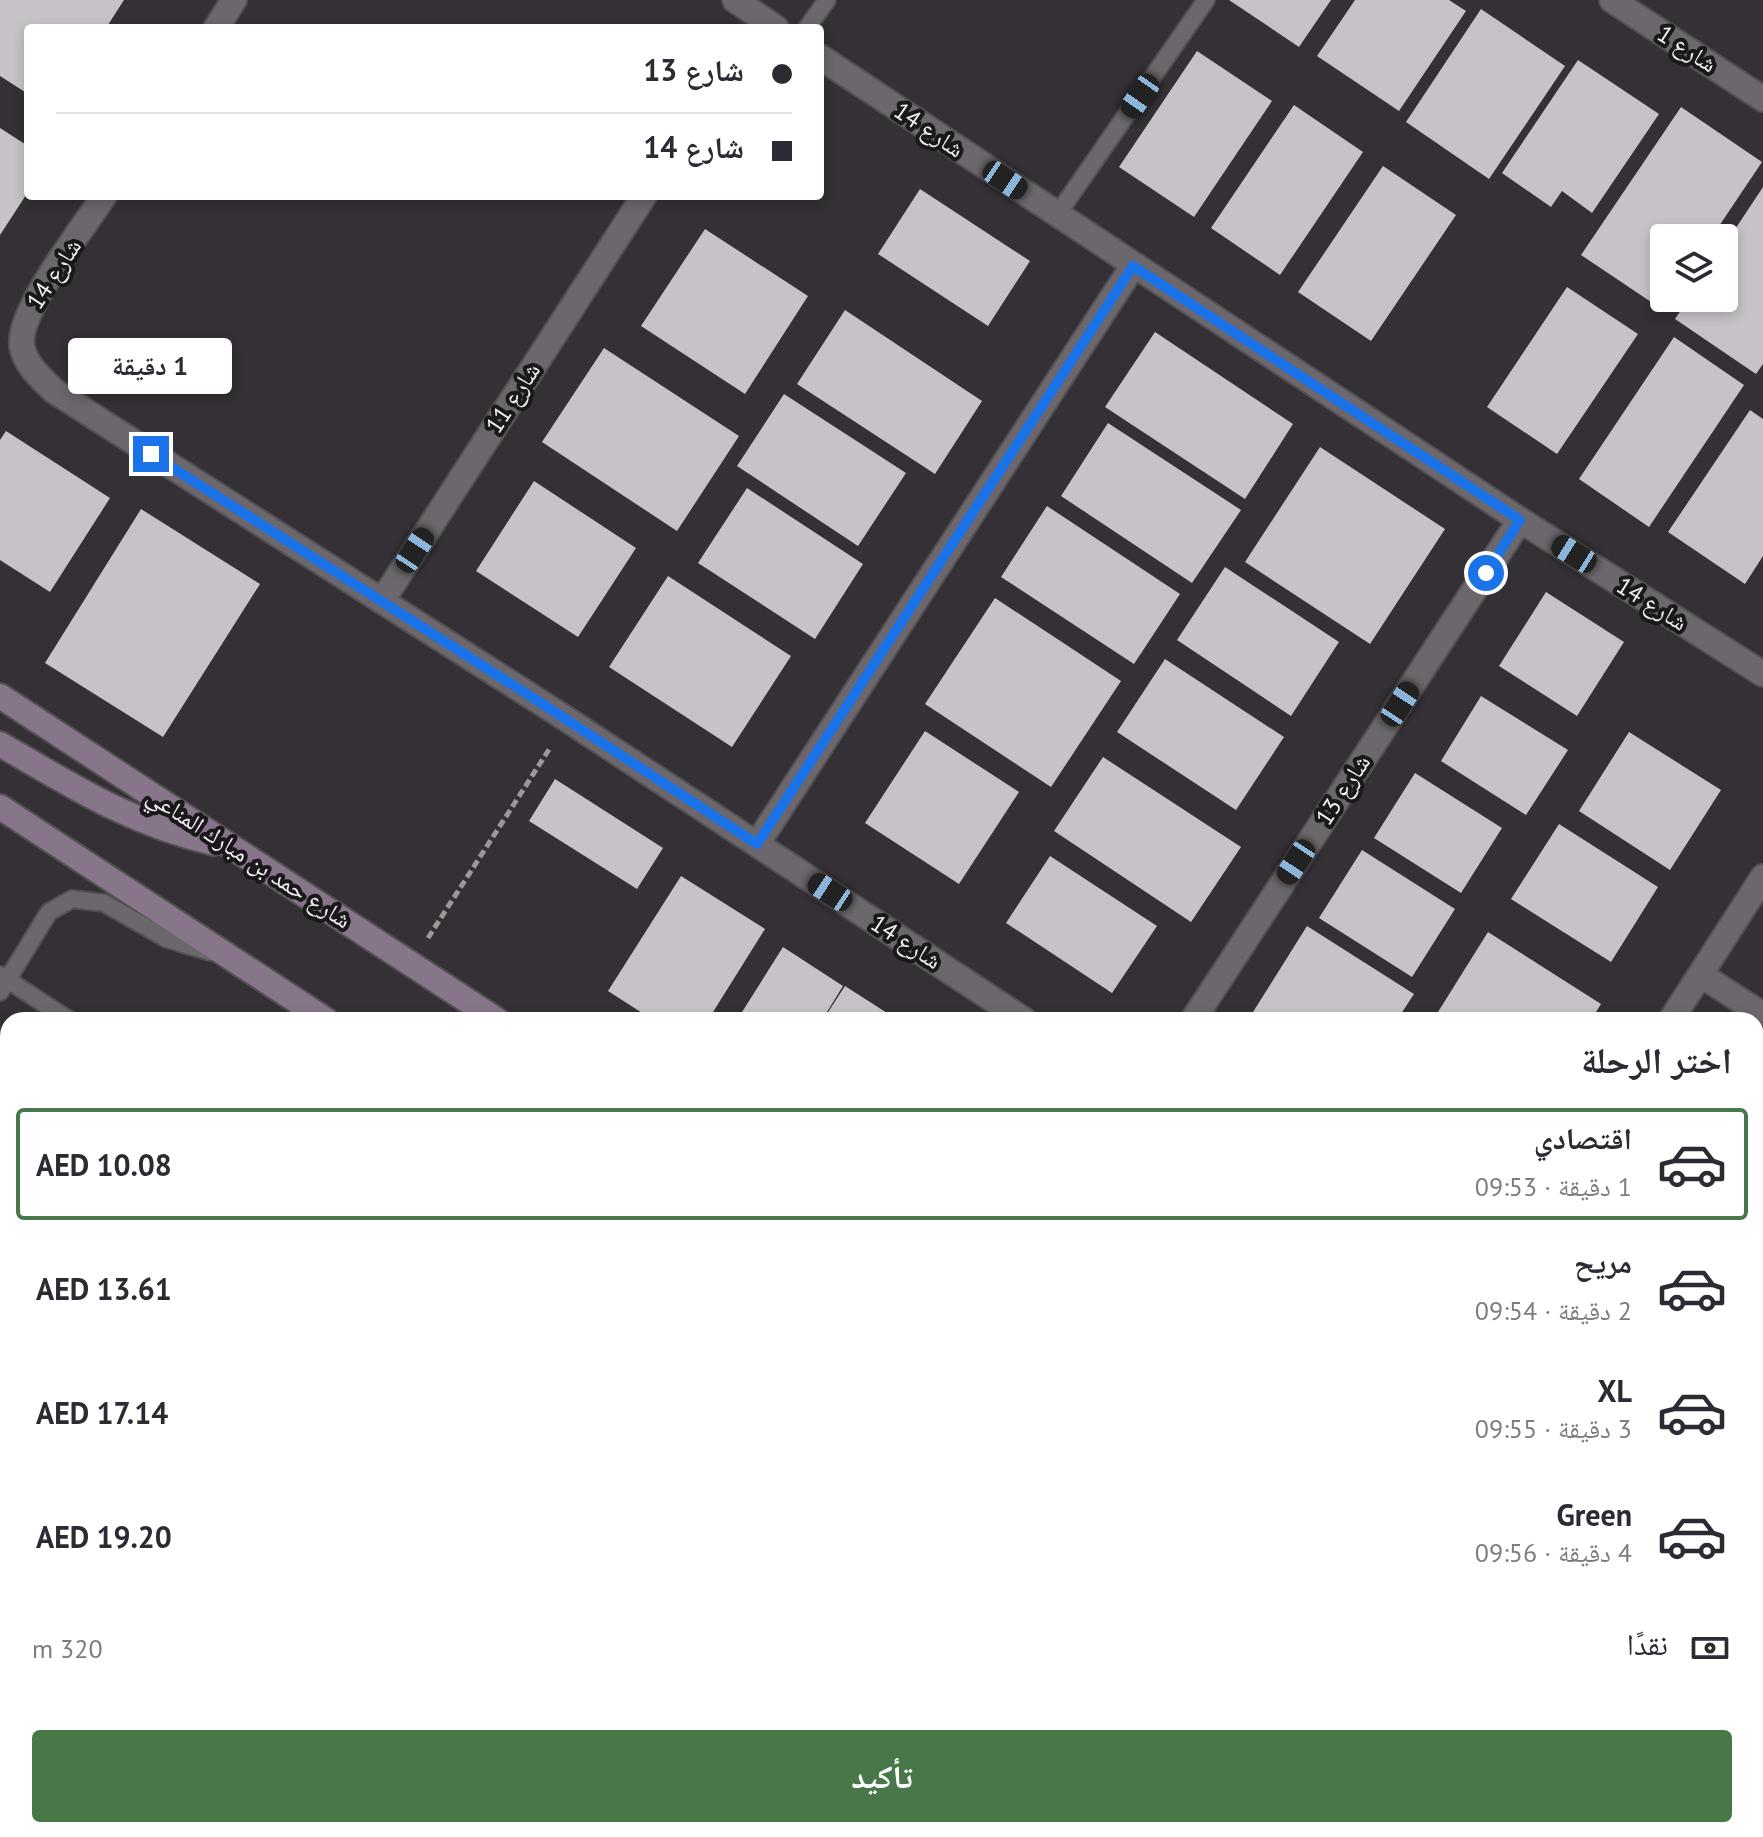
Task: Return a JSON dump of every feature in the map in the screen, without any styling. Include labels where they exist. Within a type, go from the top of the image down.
[{"type":"street","points":[[219,24],[234,0]]},
{"type":"street","points":[[735,0],[763,24]]},
{"type":"street","name":"شارع 1","points":[[1612,0],[1763,99]]},
{"type":"street","name":"شارع 14","points":[[824,60],[1520,520],[1763,674]]},
{"type":"street","name":"شارع 14","points":[[101,200],[24,321],[21,343],[30,367],[54,391],[568,720],[1012,1012]]},
{"type":"street","name":"شارع 11","points":[[382,601],[641,200]]},
{"type":"street","points":[[757,844],[1133,266]]},
{"type":"street","name":"شارع 13","points":[[1198,1012],[1520,520]]},
{"type":"street","name":"شارع حمد بن مبارك المناعي","points":[[0,696],[485,1012]]},
{"type":"street","points":[[0,744],[139,821],[232,846]]},
{"type":"street","points":[[0,807],[314,1012]]},
{"type":"street","points":[[1676,1012],[1763,877]]},
{"type":"street","points":[[1701,975],[1758,1012]]},
{"type":"lane","points":[[810,24],[827,0]]},
{"type":"lane","points":[[1057,215],[1206,0]]},
{"type":"lane","points":[[55,1012],[3,982],[49,912],[72,899],[104,903],[167,939],[232,958]]},
{"type":"path","points":[[411,964],[568,720]]},
{"type":"building","points":[[0,0],[124,0],[109,24],[24,24],[24,91],[0,76]]},
{"type":"building","points":[[1229,0],[1331,0],[1299,47]]},
{"type":"building","points":[[1355,0],[1449,0],[1466,11],[1399,111],[1317,56]]},
{"type":"building","points":[[1481,9],[1565,66],[1489,179],[1406,122]]},
{"type":"building","points":[[1197,51],[1272,101],[1194,217],[1119,167]]},
{"type":"building","points":[[1578,60],[1659,114],[1592,213],[1562,191],[1551,207],[1502,173]]},
{"type":"building","points":[[1294,105],[1363,152],[1280,275],[1211,228]]},
{"type":"building","points":[[1681,107],[1762,162],[1720,224],[1650,224],[1650,301],[1581,255]]},
{"type":"building","points":[[0,128],[24,143],[24,198],[0,235]]},
{"type":"building","points":[[1383,166],[1456,215],[1371,341],[1298,292]]},
{"type":"building","points":[[1763,187],[1763,364],[1756,374],[1675,319],[1680,312],[1738,312],[1738,225]]},
{"type":"building","points":[[920,189],[1030,261],[988,326],[878,254]]},
{"type":"building","points":[[705,229],[808,296],[745,394],[641,326]]},
{"type":"building","points":[[1567,287],[1638,334],[1557,454],[1487,407]]},
{"type":"building","points":[[845,310],[982,401],[935,474],[797,384]]},
{"type":"building","points":[[1155,332],[1293,424],[1245,499],[1105,407]]},
{"type":"building","points":[[1674,337],[1744,385],[1649,527],[1579,479]]},
{"type":"building","points":[[604,348],[739,436],[677,531],[542,442]]},
{"type":"building","points":[[784,394],[906,473],[858,546],[737,466]]},
{"type":"building","points":[[1750,410],[1763,419],[1763,556],[1745,584],[1668,532]]},
{"type":"building","points":[[1108,423],[1241,510],[1192,583],[1061,496]]},
{"type":"building","points":[[6,431],[110,498],[50,592],[0,560],[0,440]]},
{"type":"building","points":[[1320,447],[1445,529],[1370,644],[1245,562]]},
{"type":"building","points":[[534,481],[636,548],[578,637],[476,571]]},
{"type":"building","points":[[747,488],[863,564],[815,639],[698,563]]},
{"type":"building","points":[[1047,506],[1180,594],[1134,664],[1001,577]]},
{"type":"building","points":[[141,509],[260,584],[163,737],[45,663]]},
{"type":"building","points":[[1225,567],[1339,642],[1291,716],[1177,640]]},
{"type":"building","points":[[668,576],[791,656],[732,747],[609,667]]},
{"type":"building","points":[[1546,592],[1624,642],[1577,716],[1499,666]]},
{"type":"building","points":[[995,598],[1121,681],[1051,787],[925,704]]},
{"type":"building","points":[[1165,659],[1284,737],[1236,810],[1117,732]]},
{"type":"building","points":[[1481,696],[1568,750],[1526,815],[1441,761]]},
{"type":"building","points":[[925,731],[1019,792],[959,884],[865,823]]},
{"type":"building","points":[[1629,732],[1721,790],[1670,870],[1579,811]]},
{"type":"building","points":[[1103,757],[1241,847],[1191,922],[1054,831]]},
{"type":"building","points":[[1415,773],[1502,828],[1461,893],[1374,838]]},
{"type":"building","points":[[555,779],[663,848],[637,889],[529,821]]},
{"type":"building","points":[[1559,824],[1658,887],[1611,962],[1511,899]]},
{"type":"building","points":[[1362,850],[1455,909],[1412,977],[1319,918]]},
{"type":"building","points":[[1050,856],[1157,926],[1112,993],[1006,923]]},
{"type":"building","points":[[681,876],[765,929],[713,1012],[641,1012],[608,991]]},
{"type":"building","points":[[1307,926],[1414,994],[1402,1012],[1253,1012]]},
{"type":"building","points":[[1488,932],[1601,1004],[1596,1012],[1438,1012]]},
{"type":"building","points":[[783,947],[843,986],[827,1012],[742,1012]]},
{"type":"building","points":[[845,986],[886,1012],[828,1012]]},
{"type":"route","points":[[151,454],[757,844],[1133,266],[1520,520],[1486,573]]}]
